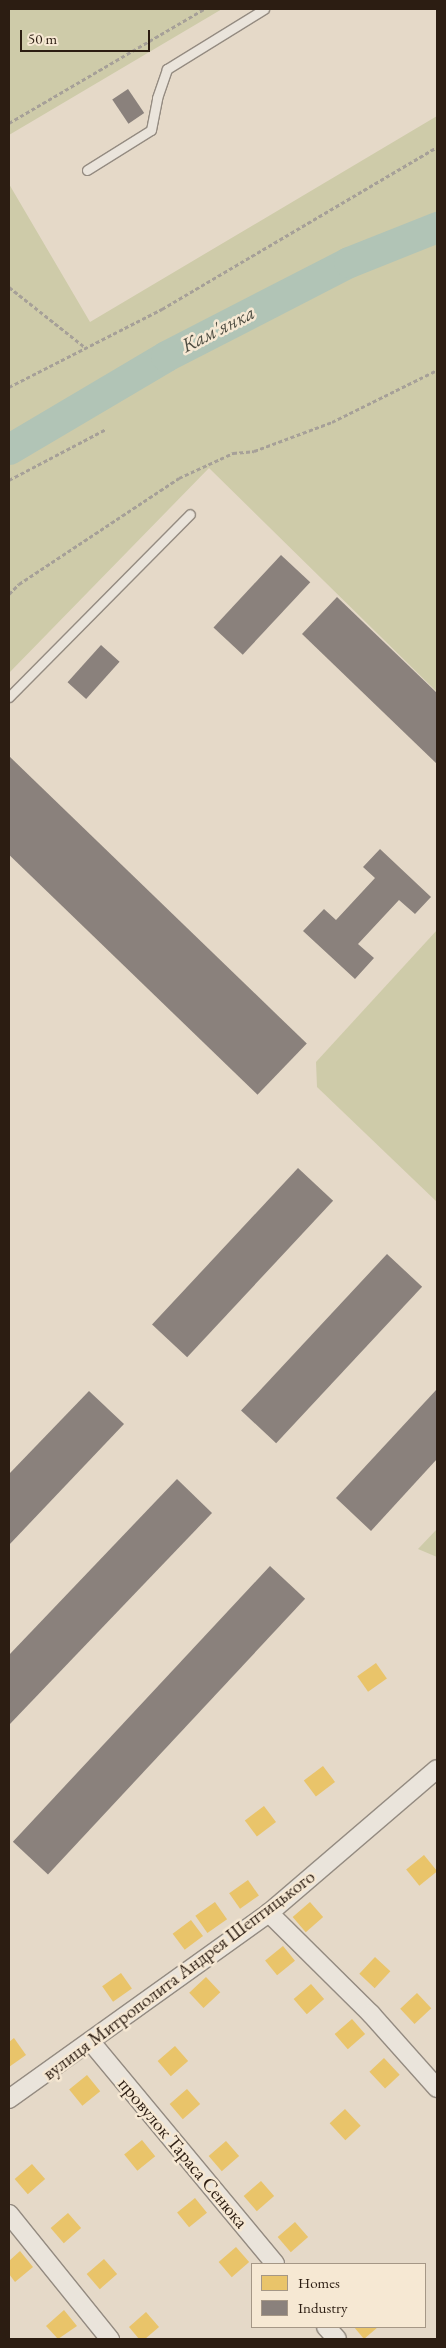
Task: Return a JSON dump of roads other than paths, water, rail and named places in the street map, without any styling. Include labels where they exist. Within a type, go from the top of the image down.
[{"type":"street","name":"вулиця Митрополита Андрея Шептицького","points":[[9,2100],[269,1913],[437,1769]]},
{"type":"street","points":[[269,1913],[371,2014],[437,2088]]},
{"type":"street","name":"провулок Тараса Сенюка","points":[[91,2042],[274,2263]]},
{"type":"street","points":[[9,2214],[110,2339]]},
{"type":"street","points":[[327,2328],[337,2339]]},
{"type":"lane","points":[[87,170],[151,130],[167,69],[264,9]]},
{"type":"lane","points":[[9,697],[190,514]]},
{"type":"waterway","name":"Кам'янка","points":[[9,449],[166,356],[349,262],[437,227]]}]
